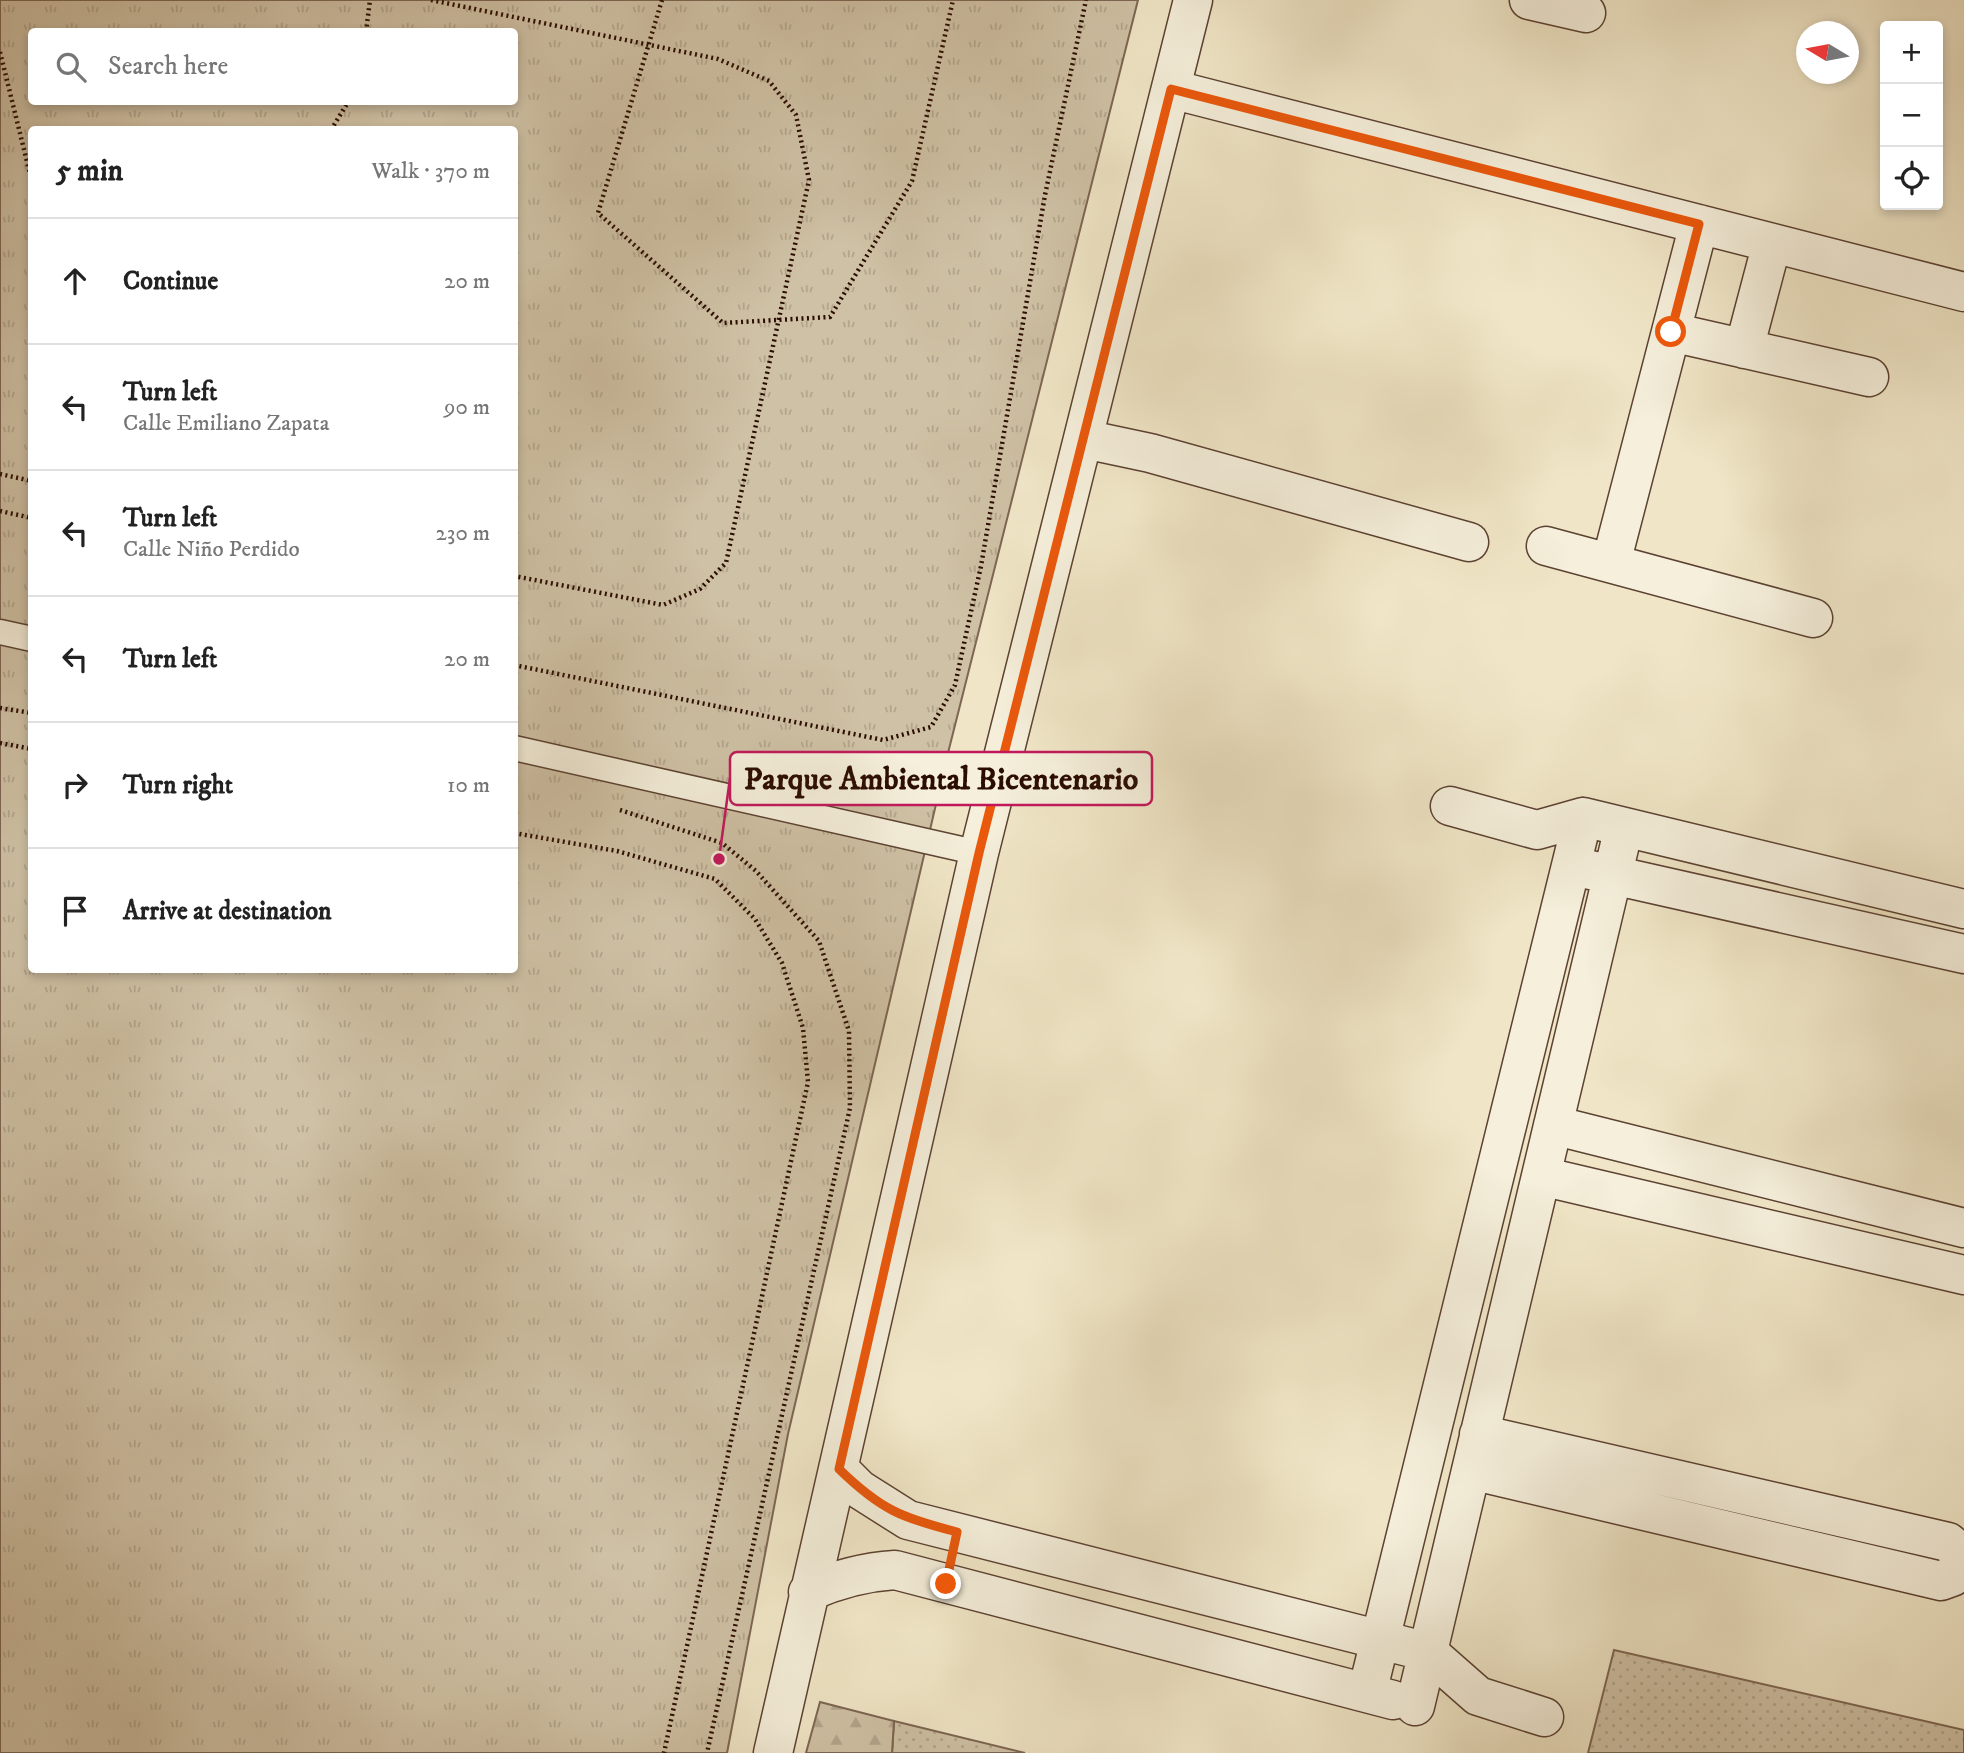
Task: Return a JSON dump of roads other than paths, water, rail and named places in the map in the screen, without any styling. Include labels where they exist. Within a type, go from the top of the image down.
[{"type":"street","points":[[773,1753],[979,853],[1193,0]]},
{"type":"street","points":[[1529,0],[1586,13]]},
{"type":"street","points":[[1171,89],[1964,292]]},
{"type":"street","points":[[1611,564],[1699,224]]},
{"type":"street","points":[[1744,349],[1772,243]]},
{"type":"street","points":[[1671,332],[1870,377]]},
{"type":"street","points":[[1084,439],[1150,453],[1469,542]]},
{"type":"street","points":[[1546,546],[1813,618]]},
{"type":"street","points":[[1450,806],[1537,830],[1583,817],[1964,909]]},
{"type":"street","points":[[1367,1693],[1583,817]]},
{"type":"street","points":[[1415,1706],[1624,827]]},
{"type":"street","points":[[1537,830],[1571,866],[1964,954]]},
{"type":"street","points":[[1553,1125],[1964,1228]]},
{"type":"street","points":[[1541,1176],[1964,1275]]},
{"type":"street","points":[[1468,1286],[1511,1301]]},
{"type":"street","points":[[1471,1470],[1941,1581],[1952,1577],[1960,1563],[1956,1549],[1948,1542],[1479,1434]]},
{"type":"street","points":[[839,1469],[859,1489],[908,1520],[1428,1652],[1478,1696],[1544,1717]]},
{"type":"street","points":[[946,1584],[957,1532]]},
{"type":"street","points":[[808,1592],[835,1580],[864,1572],[895,1570],[1415,1706],[1478,1696]]},
{"type":"lane","points":[[0,632],[28,638]]},
{"type":"lane","points":[[518,749],[979,853]]},
{"type":"place","name":"Parque Ambiental Bicentenario","points":[[719,859]]}]
